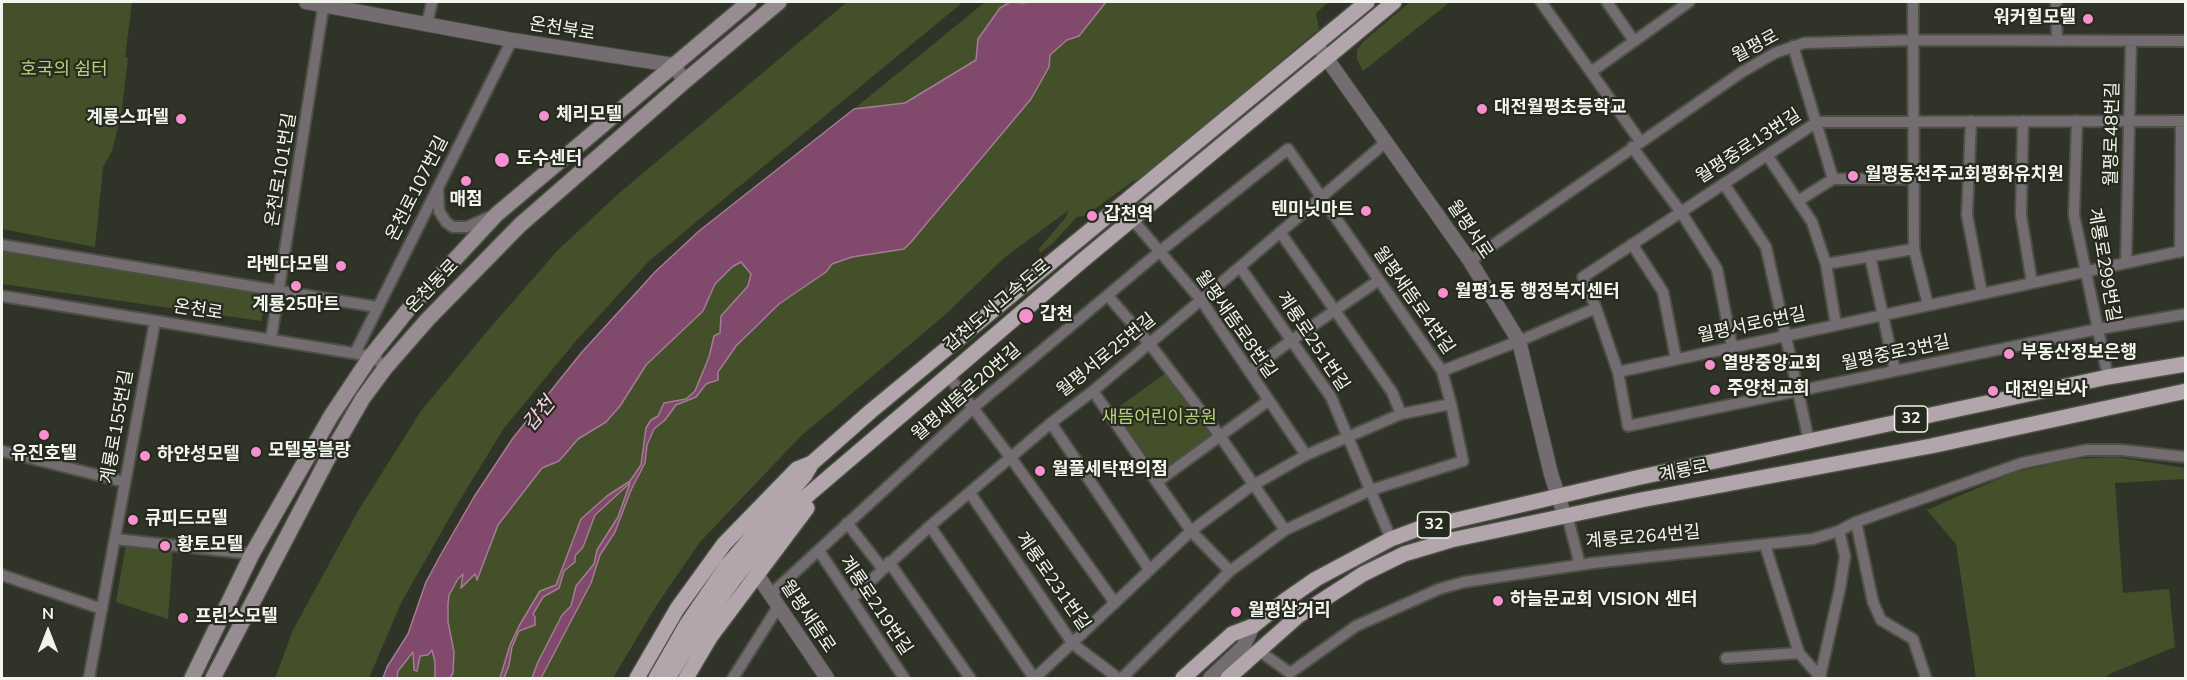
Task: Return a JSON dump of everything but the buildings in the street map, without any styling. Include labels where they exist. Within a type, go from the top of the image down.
[{"type":"main road","name":"온천동로","points":[[192,678],[252,554],[332,416],[371,356],[407,311],[497,214],[749,2]]},
{"type":"main road","name":"온천동로","points":[[213,678],[326,462],[363,398],[386,367],[428,319],[520,225],[779,2]]},
{"type":"main road","name":"갑천도시고속도로","points":[[668,678],[695,634],[767,538],[808,495],[947,374],[1132,219],[1322,51],[1367,2]]},
{"type":"main road","name":"갑천도시고속도로","points":[[656,678],[687,624],[726,567],[812,464],[880,403],[1322,51],[1394,2]]},
{"type":"main road","name":"계룡로","points":[[1228,678],[1298,616],[1363,574],[1404,554],[1809,441],[2108,377],[2186,364]]},
{"type":"main road","name":"계룡로","points":[[1183,678],[1232,634],[1253,626],[1316,579],[1391,539],[1418,529],[1563,508],[1931,446],[2186,391]]},
{"type":"main road","points":[[637,678],[676,609],[724,544],[797,469],[812,464]]},
{"type":"main road","points":[[686,678],[711,636],[839,468]]},
{"type":"street","name":"온천북로","points":[[306,2],[323,3],[512,40],[673,65]]},
{"type":"street","points":[[427,24],[432,2]]},
{"type":"street","points":[[1541,2],[1591,72],[1717,269],[1732,347]]},
{"type":"street","points":[[1606,2],[1634,40]]},
{"type":"street","points":[[1669,2],[1676,11]]},
{"type":"street","points":[[1591,72],[1689,2]]},
{"type":"street","points":[[1913,2],[1914,249],[1928,305]]},
{"type":"street","points":[[2056,2],[2056,40]]},
{"type":"street","name":"온천로101번길","points":[[271,339],[323,3]]},
{"type":"street","name":"온천로107번길","points":[[355,353],[512,40]]},
{"type":"street","name":"월평로","points":[[1470,261],[1742,72],[1775,53],[1793,46],[1804,43],[1914,40],[2186,41]]},
{"type":"street","name":"월평로48번길","points":[[2126,263],[2131,41]]},
{"type":"street","points":[[1793,46],[1833,179]]},
{"type":"street","name":"월평서로","points":[[1322,51],[1470,261],[1519,342],[1548,464],[1563,508]]},
{"type":"street","points":[[673,65],[685,81]]},
{"type":"street","points":[[1971,121],[1967,215],[1982,294]]},
{"type":"street","points":[[2023,121],[2021,215],[2032,283]]},
{"type":"street","name":"계룡로299번길","points":[[2077,121],[2074,215],[2084,272],[2108,377]]},
{"type":"street","name":"월평중로13번길","points":[[1596,308],[1583,277],[1817,122],[2183,121],[2183,251]]},
{"type":"street","name":"월평서로25번길","points":[[851,599],[930,526],[1386,142]]},
{"type":"street","name":"월평새뜸로20번길","points":[[733,678],[774,601],[819,551],[972,409],[1159,252],[1287,149],[1321,197]]},
{"type":"street","points":[[1767,155],[1812,222],[1826,264],[1836,325]]},
{"type":"street","points":[[1798,201],[1833,179],[1913,179]]},
{"type":"street","points":[[1724,184],[1766,247],[1809,441]]},
{"type":"street","points":[[438,188],[439,211],[446,222],[453,227],[467,227],[497,214]]},
{"type":"street","name":"월평새뜸로4번길","points":[[1120,678],[1230,571],[1285,530],[1371,490],[1463,461],[1442,371],[1321,197]]},
{"type":"street","name":"월평새뜸로8번길","points":[[1132,219],[1201,300],[1306,455]]},
{"type":"street","points":[[1280,232],[1392,393],[1401,414]]},
{"type":"street","name":"월평서로6번길","points":[[1632,244],[1663,291],[1676,359]]},
{"type":"street","points":[[2,245],[378,307]]},
{"type":"street","points":[[1826,264],[1914,249]]},
{"type":"street","name":"월평서로6번길","points":[[1618,372],[2183,251]]},
{"type":"street","points":[[1870,256],[1895,371]]},
{"type":"street","name":"계룡로251번길","points":[[1240,267],[1331,397],[1391,539]]},
{"type":"street","points":[[1250,372],[1379,280]]},
{"type":"street","name":"온천로","points":[[2,296],[355,353],[371,356],[386,367]]},
{"type":"street","points":[[1108,296],[1149,343],[1220,436],[1285,530]]},
{"type":"street","points":[[1442,371],[1519,342],[1596,308]]},
{"type":"street","name":"월평중로3번길","points":[[1596,308],[1618,372],[1628,426],[2098,329],[2186,314]]},
{"type":"street","name":"계룡로155번길","points":[[89,678],[155,321]]},
{"type":"street","points":[[947,374],[1011,458],[1114,603]]},
{"type":"street","points":[[1093,391],[1191,531],[1230,571]]},
{"type":"street","points":[[1157,482],[1268,401]]},
{"type":"street","points":[[930,526],[1034,678],[1073,644],[1191,531],[1254,485],[1306,455],[1401,414],[1451,404]]},
{"type":"street","points":[[1051,423],[1149,569]]},
{"type":"street","name":"계룡로264번길","points":[[1563,508],[1580,565],[1813,539],[2022,463],[2086,450],[2121,450],[2186,457]]},
{"type":"street","points":[[2,451],[125,482]]},
{"type":"street","name":"계룡로231번길","points":[[970,493],[1073,644],[1120,678]]},
{"type":"street","points":[[1856,522],[1873,602],[1881,620],[1913,639],[1926,678]]},
{"type":"street","points":[[847,524],[886,565],[970,678]]},
{"type":"street","points":[[1820,678],[1845,556],[1839,531]]},
{"type":"street","points":[[115,539],[252,554]]},
{"type":"street","points":[[1765,546],[1799,653],[1820,678]]},
{"type":"street","name":"계룡로219번길","points":[[819,551],[903,678]]},
{"type":"street","points":[[1258,650],[1290,673],[1356,626],[1438,589],[1513,574],[1580,565]]},
{"type":"street","points":[[2,575],[102,609]]},
{"type":"street","name":"월평새뜸로","points":[[758,576],[827,678]]},
{"type":"street","points":[[1210,678],[1243,647],[1253,626]]},
{"type":"street","points":[[1726,658],[1799,653]]},
{"type":"green space","name":"호국의 쉼터","points":[[2,2],[132,2],[121,116],[112,151],[103,167],[95,247],[2,229]]},
{"type":"green space","points":[[847,2],[963,2],[650,260],[575,342],[504,428],[401,603],[369,678],[275,678],[293,630],[358,511],[421,411],[490,328],[557,251],[617,195]]},
{"type":"green space","points":[[985,2],[1010,2],[1000,8],[978,39],[976,60],[905,103],[854,109]]},
{"type":"green space","points":[[1106,2],[1329,2],[1316,13],[1319,29],[1146,175],[1132,182],[1085,216],[1077,217],[1053,243],[1040,253],[1039,249],[1066,217],[1069,210],[1005,257],[945,315],[801,436],[700,542],[656,606],[613,678],[541,678],[591,583],[600,556],[615,532],[631,490],[645,463],[647,445],[654,429],[665,420],[676,405],[696,397],[706,384],[713,383],[733,349],[754,327],[779,304],[826,272],[832,264],[852,257],[904,249],[1050,55],[1067,40],[1079,36]]},
{"type":"green space","points":[[1410,2],[1450,2],[1363,71],[1357,59],[1357,50],[1364,41]]},
{"type":"green space","points":[[2,252],[258,294],[266,299],[261,321],[2,284]]},
{"type":"green space","points":[[741,262],[751,274],[748,286],[722,316],[720,333],[714,336],[709,357],[695,391],[686,399],[664,403],[658,417],[651,420],[643,445],[641,465],[630,481],[607,496],[581,519],[556,585],[549,589],[519,626],[510,645],[500,678],[450,678],[453,673],[454,652],[448,622],[448,604],[449,595],[458,579],[463,573],[461,587],[475,574],[478,579],[498,525],[542,468],[559,461],[578,439],[606,422],[620,406],[646,365],[703,312],[715,284],[732,267]]},
{"type":"green space","name":"새뜸어린이공원","points":[[1166,373],[1211,438],[1166,471],[1155,467],[1113,411]]},
{"type":"green space","points":[[2115,457],[2185,468],[2185,479],[2115,483],[2123,593],[2169,589],[2175,647],[2103,678],[1976,678],[1956,544],[1927,510],[2012,473],[2074,459]]},
{"type":"green space","points":[[630,482],[618,517],[597,550],[594,564],[576,587],[571,606],[561,615],[532,678],[504,678],[519,630],[535,625],[533,614],[543,597],[559,588],[564,571],[571,567],[583,547],[595,515]]},
{"type":"green space","points":[[126,544],[173,549],[168,619],[116,602]]},
{"type":"green space","points":[[432,650],[435,678],[397,678],[397,671],[413,651],[417,670],[420,656]]},
{"type":"water","points":[[1010,2],[1106,2],[1079,36],[1067,40],[1050,55],[1049,67],[1031,99],[904,249],[852,257],[832,264],[826,272],[779,304],[736,346],[718,372],[718,380],[706,384],[696,397],[676,405],[665,420],[654,429],[647,445],[645,463],[631,490],[615,532],[600,555],[591,583],[541,678],[532,678],[538,662],[562,615],[571,606],[576,586],[594,564],[597,550],[618,517],[630,483],[595,515],[583,547],[575,556],[575,562],[564,571],[559,588],[543,597],[533,614],[535,625],[519,631],[512,647],[504,678],[500,678],[510,645],[519,626],[540,591],[556,585],[581,519],[607,496],[630,481],[641,465],[646,428],[651,420],[658,416],[664,403],[686,399],[695,391],[709,357],[714,336],[720,333],[721,316],[748,286],[751,274],[741,262],[732,267],[715,284],[703,311],[646,365],[620,406],[606,422],[578,439],[559,461],[542,468],[498,525],[477,580],[475,574],[461,588],[463,574],[458,579],[449,595],[448,604],[448,622],[454,652],[453,673],[450,678],[435,678],[432,650],[428,655],[420,656],[417,671],[414,670],[413,652],[398,671],[397,678],[383,678],[387,667],[408,634],[426,582],[440,556],[474,497],[513,438],[582,352],[655,272],[699,231],[854,109],[905,103],[976,60],[978,39],[1000,8]]},
{"type":"place","name":"워커힐모텔","points":[[2088,19]]},
{"type":"place","name":"대전월평초등학교","points":[[1482,109]]},
{"type":"place","name":"체리모텔","points":[[544,116]]},
{"type":"place","name":"계룡스파텔","points":[[181,119]]},
{"type":"place","name":"도수센터","points":[[502,160]]},
{"type":"place","name":"월평동천주교회평화유치원","points":[[1853,176]]},
{"type":"place","name":"매점","points":[[466,181]]},
{"type":"place","name":"텐미닛마트","points":[[1366,211]]},
{"type":"place","name":"갑천역","points":[[1092,216]]},
{"type":"place","name":"라벤다모텔","points":[[341,266]]},
{"type":"place","name":"계룡25마트","points":[[296,286]]},
{"type":"place","name":"월평1동 행정복지센터","points":[[1443,293]]},
{"type":"place","name":"갑천","points":[[1026,316]]},
{"type":"place","name":"부동산정보은행","points":[[2009,354]]},
{"type":"place","name":"열방중앙교회","points":[[1710,365]]},
{"type":"place","name":"주양천교회","points":[[1715,390]]},
{"type":"place","name":"대전일보사","points":[[1993,391]]},
{"type":"place","name":"유진호텔","points":[[44,435]]},
{"type":"place","name":"모텔몽블랑","points":[[256,452]]},
{"type":"place","name":"하얀성모텔","points":[[145,456]]},
{"type":"place","name":"월풀세탁편의점","points":[[1040,471]]},
{"type":"place","name":"큐피드모텔","points":[[133,520]]},
{"type":"place","name":"황토모텔","points":[[165,546]]},
{"type":"place","name":"하늘문교회 VISION 센터","points":[[1498,601]]},
{"type":"place","name":"월평삼거리","points":[[1236,612]]},
{"type":"place","name":"프린스모텔","points":[[183,618]]}]
